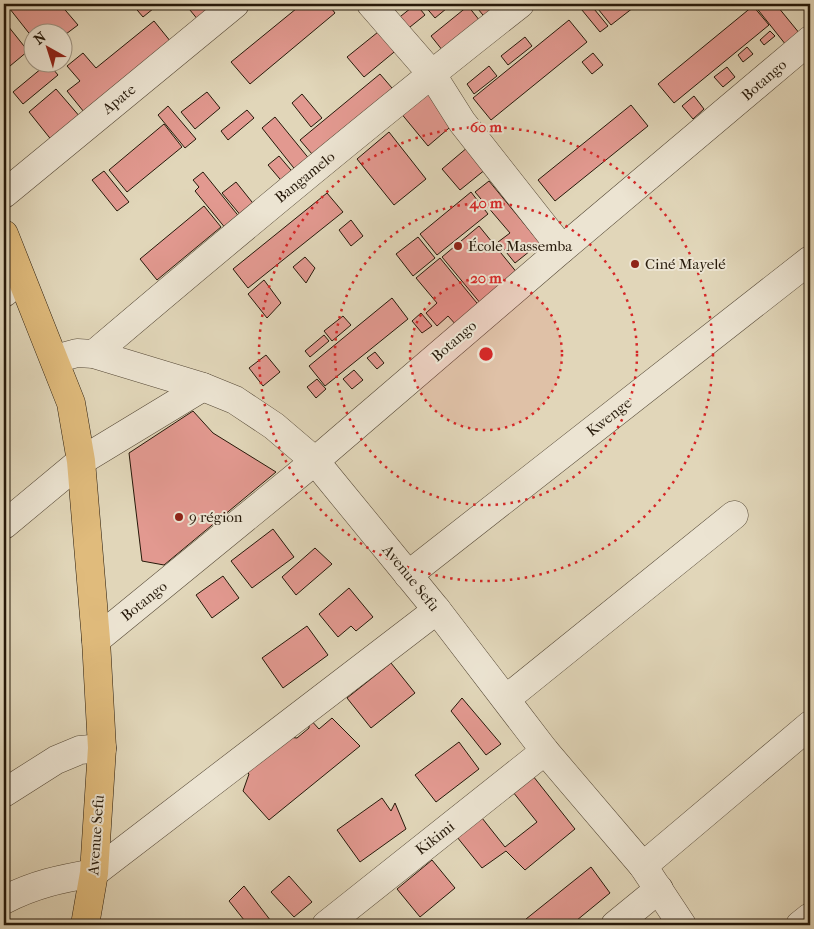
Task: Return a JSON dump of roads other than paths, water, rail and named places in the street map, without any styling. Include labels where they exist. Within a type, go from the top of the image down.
[{"type":"main road","name":"Avenue Sefu","points":[[4,234],[13,286],[55,359],[71,403],[81,461],[96,640],[102,748],[94,873],[85,925]]},
{"type":"street","name":"Apate","points":[[4,194],[235,4]]},
{"type":"street","points":[[371,4],[432,73],[462,122],[562,249]]},
{"type":"street","name":"Bangamelo","points":[[94,354],[256,217],[432,73],[520,4]]},
{"type":"street","name":"Botango","points":[[96,640],[314,461],[810,40]]},
{"type":"street","name":"Kwenge","points":[[408,575],[810,260]]},
{"type":"street","name":"Avenue Sefu","points":[[55,359],[77,353],[94,354],[235,400],[266,421],[314,461],[437,610],[545,751],[643,866],[682,925]]},
{"type":"street","points":[[4,525],[81,461],[203,388]]},
{"type":"street","points":[[506,699],[734,515]]},
{"type":"street","points":[[4,900],[25,889],[55,880],[94,873],[437,610]]},
{"type":"street","points":[[643,866],[810,725]]},
{"type":"street","points":[[4,793],[56,760],[80,750],[102,748]]},
{"type":"street","name":"Kikimi","points":[[326,925],[545,751]]},
{"type":"street","points":[[615,925],[659,889]]},
{"type":"street","points":[[800,925],[810,918]]},
{"type":"place","name":"École Massemba","points":[[458,246]]},
{"type":"place","name":"Ciné Mayelé","points":[[635,264]]},
{"type":"place","name":"9 région","points":[[179,517]]}]
